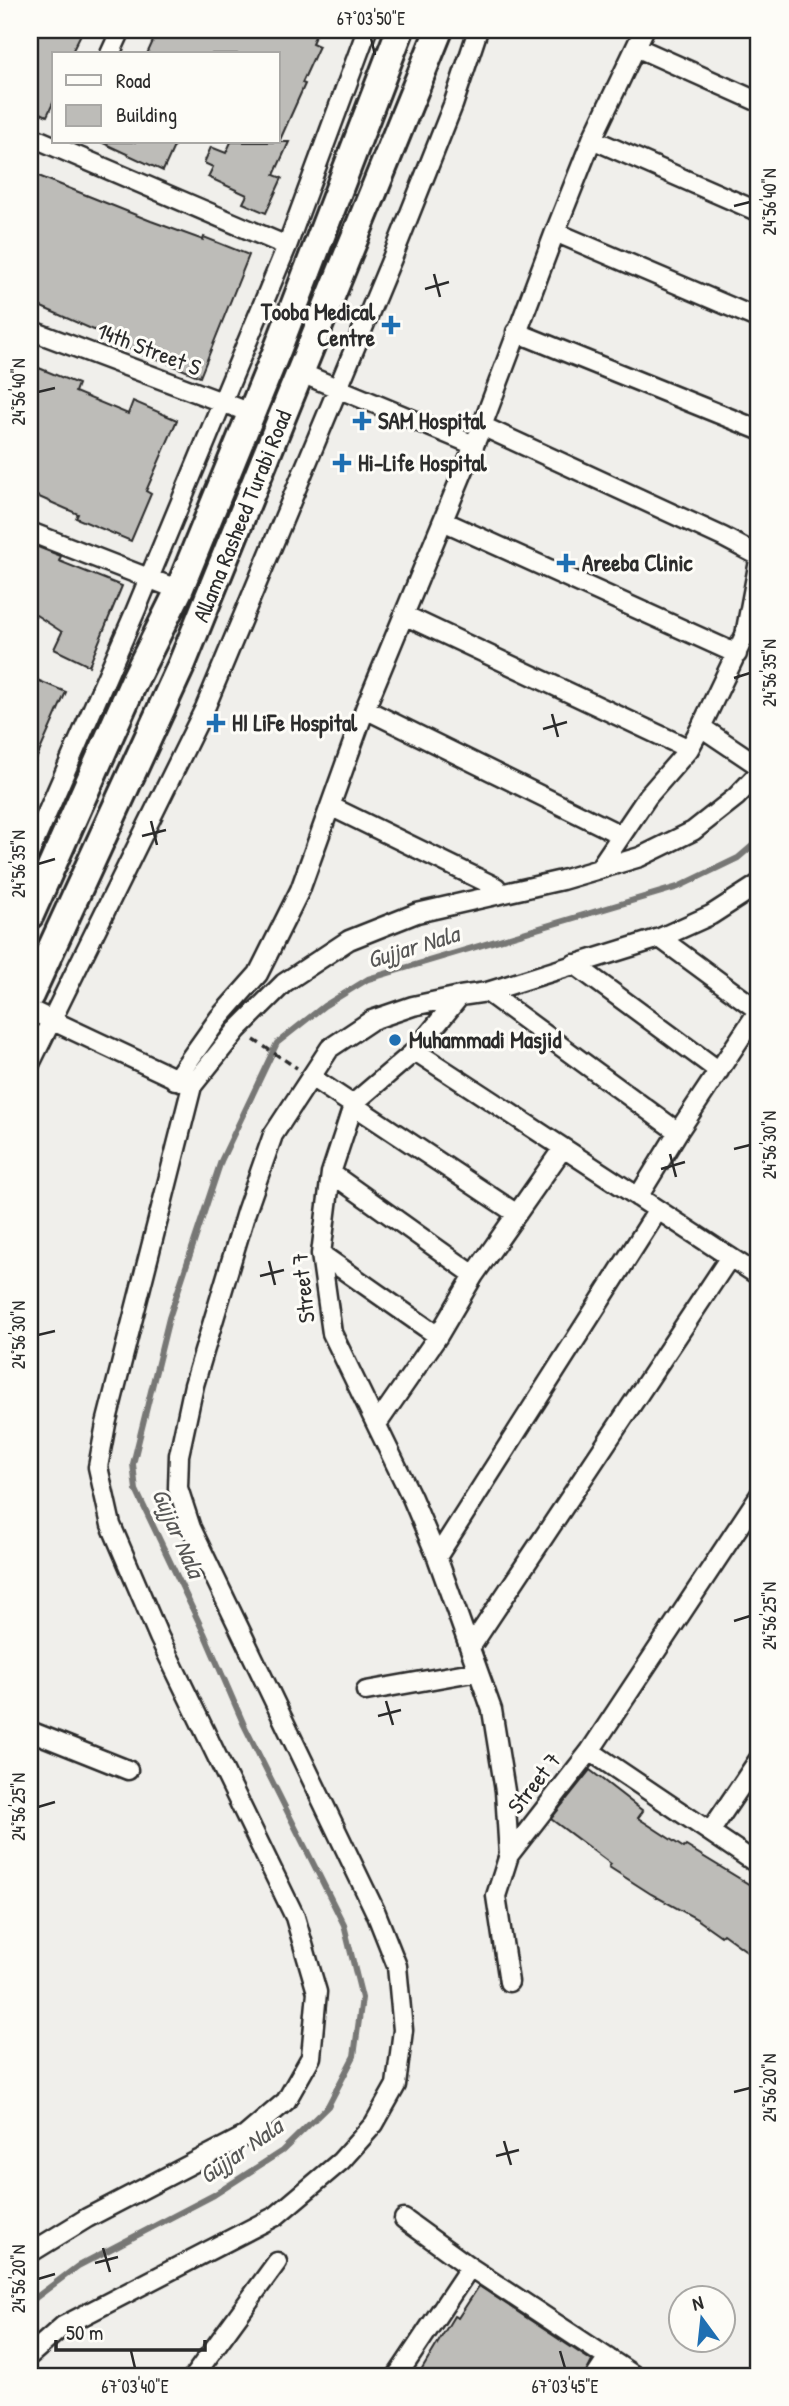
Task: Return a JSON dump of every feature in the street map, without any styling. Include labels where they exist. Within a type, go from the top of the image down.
[{"type":"main road","name":"Allama Rasheed Turabi Road","points":[[30,915],[135,679],[179,590],[278,348],[400,30]]},
{"type":"main road","name":"Allama Rasheed Turabi Road","points":[[30,995],[181,666],[439,30]]},
{"type":"street","points":[[111,52],[121,30]]},
{"type":"street","points":[[30,852],[149,579],[287,246],[367,30]]},
{"type":"street","points":[[30,1064],[205,708],[339,390],[453,105],[478,30]]},
{"type":"street","points":[[30,2253],[87,2218],[245,2136],[286,2101],[311,2057],[317,1992],[295,1917],[159,1637],[111,1525],[98,1467],[184,1083],[219,1018],[258,974],[300,890],[365,709],[482,426],[592,139],[644,30]]},
{"type":"street","points":[[636,47],[759,102]]},
{"type":"street","points":[[30,136],[52,142]]},
{"type":"street","points":[[592,139],[759,212]]},
{"type":"street","points":[[70,147],[287,246]]},
{"type":"street","points":[[555,232],[759,319]]},
{"type":"street","name":"14th Street S","points":[[30,330],[251,413]]},
{"type":"street","points":[[516,332],[759,430]]},
{"type":"street","points":[[301,373],[474,445]]},
{"type":"street","points":[[482,426],[723,537],[759,558],[752,639],[737,654],[689,750],[648,796],[602,864],[603,868]]},
{"type":"street","points":[[443,521],[737,654]]},
{"type":"street","points":[[30,532],[179,590]]},
{"type":"street","points":[[404,615],[689,750]]},
{"type":"street","points":[[365,709],[621,835]]},
{"type":"street","points":[[701,727],[759,766]]},
{"type":"street","points":[[184,1083],[284,983],[349,940],[417,913],[562,880],[640,857],[693,831],[736,797],[759,773]]},
{"type":"street","points":[[332,807],[496,887],[497,894]]},
{"type":"street","points":[[30,2355],[63,2326],[276,2216],[349,2152],[374,2124],[396,2085],[403,2030],[397,1966],[376,1913],[191,1528],[178,1488],[180,1455],[194,1385],[246,1212],[273,1135],[307,1074],[330,1048],[372,1020],[413,1006],[487,992],[660,938],[711,915],[759,884]]},
{"type":"street","points":[[638,1196],[677,1132],[759,1011],[660,938]]},
{"type":"street","points":[[574,964],[719,1072]]},
{"type":"street","points":[[487,992],[677,1132]]},
{"type":"street","points":[[354,1103],[415,1051],[460,996]]},
{"type":"street","points":[[30,1010],[184,1083]]},
{"type":"street","points":[[219,1018],[237,1030]]},
{"type":"street","points":[[415,1051],[759,1276]]},
{"type":"street","points":[[307,1074],[517,1214]]},
{"type":"street","name":"Street 7","points":[[354,1103],[331,1173],[321,1254],[332,1333],[437,1557],[492,1710],[505,1791],[509,1855]]},
{"type":"street","points":[[376,1424],[438,1336],[474,1275],[563,1148]]},
{"type":"street","points":[[331,1173],[474,1275]]},
{"type":"street","points":[[437,1557],[658,1210]]},
{"type":"street","points":[[321,1254],[438,1336]]},
{"type":"street","points":[[470,1648],[730,1257]]},
{"type":"street","name":"Street 7","points":[[509,1982],[496,1896],[509,1855],[590,1751],[759,1496]]},
{"type":"street","points":[[366,1691],[478,1671]]},
{"type":"street","points":[[30,1731],[128,1770]]},
{"type":"street","points":[[590,1751],[759,1865]]},
{"type":"street","points":[[710,1832],[759,1759]]},
{"type":"street","points":[[404,2219],[470,2267],[635,2376]]},
{"type":"street","points":[[194,2376],[277,2262]]},
{"type":"street","points":[[397,2376],[470,2267]]},
{"type":"street","points":[[596,2376],[608,2358]]},
{"type":"path","points":[[258,1043],[307,1074]]},
{"type":"building","points":[[30,30],[83,30],[72,52],[52,52],[52,105],[47,116],[30,108]]},
{"type":"building","points":[[158,30],[318,30],[312,43],[319,46],[280,140],[280,52],[148,52]]},
{"type":"building","points":[[289,142],[274,175],[282,178],[266,213],[243,203],[247,195],[208,177],[213,167],[204,163],[211,147],[226,153],[230,144]]},
{"type":"building","points":[[105,144],[175,144],[163,171]]},
{"type":"building","points":[[36,175],[151,221],[203,240],[204,237],[249,255],[200,377],[109,340],[110,337],[30,302],[30,191]]},
{"type":"building","points":[[39,368],[78,384],[75,392],[128,414],[133,401],[177,420],[146,491],[151,494],[131,541],[76,518],[78,514],[30,493],[30,390]]},
{"type":"building","points":[[30,544],[61,556],[59,561],[122,586],[89,666],[54,649],[62,632],[30,611]]},
{"type":"building","points":[[30,677],[66,692],[30,773]]},
{"type":"building","points":[[590,1770],[643,1811],[638,1818],[684,1848],[686,1846],[755,1888],[753,1890],[759,1894],[759,1960],[723,1934],[721,1936],[609,1867],[611,1864],[551,1819]]},
{"type":"building","points":[[479,2286],[592,2361],[585,2376],[418,2376],[454,2316],[458,2318]]},
{"type":"waterway","name":"Gujjar Nala","points":[[30,2302],[78,2266],[214,2195],[282,2151],[328,2106],[354,2056],[362,1998],[344,1925],[244,1725],[136,1490],[133,1464],[169,1318],[221,1161],[277,1043],[324,1006],[368,979],[678,887],[738,858],[759,840]]},
{"type":"place","name":"Tooba Medical Centre","points":[[391,325]]},
{"type":"place","name":"SAM Hospital","points":[[362,421]]},
{"type":"place","name":"Hi-Life Hospital","points":[[342,463]]},
{"type":"place","name":"Areeba Clinic","points":[[566,563]]},
{"type":"place","name":"HI LiFe Hospital","points":[[216,723]]},
{"type":"place","name":"Muhammadi Masjid","points":[[395,1040]]}]
